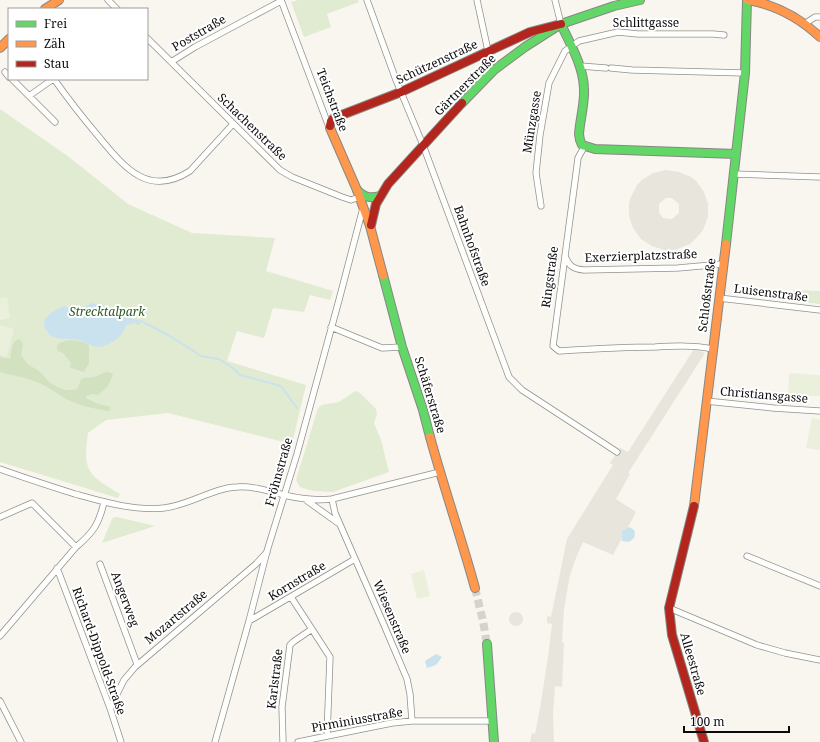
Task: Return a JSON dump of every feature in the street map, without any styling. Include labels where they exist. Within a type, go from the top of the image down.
[{"type":"main road","points":[[47,8],[59,0]]},
{"type":"main road","name":"Gärtnerstraße","points":[[370,226],[380,196],[388,184],[494,70],[525,47],[561,24],[614,6],[640,0]]},
{"type":"main road","points":[[748,0],[777,8],[791,15],[806,23],[820,37]]},
{"type":"main road","name":"Schloßstraße","points":[[672,591],[694,505],[745,73],[748,0]]},
{"type":"main road","points":[[561,24],[570,47],[580,66],[584,86],[580,129],[581,144],[584,147],[595,149],[736,154]]},
{"type":"main road","name":"Schützenstraße","points":[[330,128],[331,121],[334,118],[401,92],[530,32],[561,24]]},
{"type":"main road","points":[[0,48],[8,40]]},
{"type":"main road","name":"Teichstraße","points":[[330,128],[363,208]]},
{"type":"main road","points":[[358,193],[368,198],[380,196]]},
{"type":"main road","name":"Schäferstraße","points":[[363,208],[370,226],[402,347],[423,410],[475,588]]},
{"type":"main road","name":"Alleestraße","points":[[672,591],[669,608],[672,635],[704,742]]},
{"type":"main road","points":[[487,644],[494,742]]},
{"type":"street","points":[[108,0],[116,8]]},
{"type":"street","name":"Poststraße","points":[[172,62],[195,47],[281,0]]},
{"type":"street","name":"Teichstraße","points":[[281,0],[330,128]]},
{"type":"street","name":"Bahnhofstraße","points":[[367,0],[401,92],[423,145],[509,377],[522,390],[617,452]]},
{"type":"street","points":[[476,0],[488,51]]},
{"type":"street","points":[[555,0],[561,24]]},
{"type":"street","points":[[806,23],[815,17],[820,17]]},
{"type":"street","name":"Schlittgasse","points":[[570,47],[579,41],[618,32],[638,34],[721,35]]},
{"type":"street","name":"Schachenstraße","points":[[148,39],[274,165],[286,174],[351,200],[358,193]]},
{"type":"street","name":"Münzgasse","points":[[542,206],[536,173],[546,97],[553,74],[565,51],[570,47]]},
{"type":"street","points":[[580,66],[648,71],[745,73]]},
{"type":"street","points":[[13,80],[55,122]]},
{"type":"street","points":[[29,96],[53,80]]},
{"type":"street","points":[[55,80],[82,117],[119,162],[130,172],[148,179],[163,181],[176,179],[183,176],[194,168],[233,124]]},
{"type":"street","name":"Ringstraße","points":[[584,147],[578,158],[553,346],[559,351],[624,347],[685,346],[713,349]]},
{"type":"street","points":[[734,174],[820,176]]},
{"type":"street","name":"Fröhnstraße","points":[[215,742],[363,208]]},
{"type":"street","name":"Exerzierplatzstraße","points":[[565,256],[573,268],[584,270],[678,268],[723,264]]},
{"type":"street","name":"Luisenstraße","points":[[719,298],[820,310]]},
{"type":"street","points":[[331,327],[382,348],[402,347]]},
{"type":"street","name":"Christiansgasse","points":[[706,401],[773,408],[820,410]]},
{"type":"street","points":[[0,469],[104,502],[150,509],[165,508],[194,501],[216,491],[237,486],[306,499],[332,499],[440,472]]},
{"type":"street","points":[[306,499],[340,524]]},
{"type":"street","name":"Wiesenstraße","points":[[332,499],[335,513],[406,679],[410,694],[412,721]]},
{"type":"street","points":[[0,636],[57,568],[76,547],[89,536],[99,520],[104,502]]},
{"type":"street","points":[[0,517],[32,503],[76,547]]},
{"type":"street","name":"Mozartstraße","points":[[110,708],[124,680],[138,664],[256,564],[267,551]]},
{"type":"street","points":[[747,556],[820,586]]},
{"type":"street","name":"Kornstraße","points":[[249,621],[355,559]]},
{"type":"street","name":"Angerweg","points":[[100,564],[138,664]]},
{"type":"street","name":"Richard-Dippold-Straße","points":[[57,568],[110,708],[121,742]]},
{"type":"street","points":[[291,597],[328,654],[330,662],[327,736]]},
{"type":"street","points":[[669,608],[757,645],[777,651],[820,660]]},
{"type":"street","name":"Karlstraße","points":[[283,742],[282,708],[290,645],[292,642],[312,629]]},
{"type":"street","points":[[0,701],[21,742]]},
{"type":"street","name":"Pirminiusstraße","points":[[298,742],[392,723],[412,721],[493,720]]},
{"type":"green space","points":[[298,0],[358,0],[359,2],[327,14],[331,27],[304,37],[291,2]]},
{"type":"green space","name":"Strecktalpark","points":[[0,109],[69,157],[128,204],[192,233],[275,238],[266,271],[333,291],[330,300],[310,295],[304,312],[273,308],[264,338],[237,331],[227,361],[306,385],[292,444],[168,413],[106,420],[88,433],[86,446],[87,464],[95,477],[120,494],[118,498],[0,462]]},
{"type":"green space","points":[[794,290],[820,291],[820,304],[791,301],[792,292]]},
{"type":"green space","points":[[7,297],[10,318],[0,320],[0,298]]},
{"type":"green space","points":[[0,325],[14,329],[7,357],[0,355]]},
{"type":"green space","points":[[20,339],[23,344],[21,355],[26,362],[41,373],[46,379],[61,389],[74,390],[78,388],[81,379],[83,378],[94,377],[105,372],[113,374],[108,386],[98,395],[92,394],[86,396],[86,398],[98,404],[111,407],[109,411],[78,404],[34,381],[0,372],[0,357],[10,359],[12,346],[16,340]]},
{"type":"green space","points":[[69,340],[84,342],[89,345],[89,363],[84,372],[71,368],[71,363],[64,354],[57,350],[59,343]]},
{"type":"green space","points":[[789,373],[820,375],[820,396],[788,395]]},
{"type":"green space","points":[[355,391],[359,392],[376,409],[377,414],[374,423],[381,440],[389,472],[333,492],[313,491],[300,487],[296,480],[318,408],[322,405],[339,402]]},
{"type":"green space","points":[[812,418],[820,420],[820,450],[806,448]]},
{"type":"green space","points":[[114,517],[117,517],[155,526],[102,543]]},
{"type":"green space","points":[[424,570],[430,596],[417,599],[411,574]]},
{"type":"shaded area","points":[[666,170],[679,172],[696,181],[704,192],[708,204],[708,217],[703,230],[690,244],[677,249],[664,250],[652,246],[641,239],[633,228],[629,216],[629,203],[631,197],[637,185],[653,173]],"holes":[[[666,198],[672,198],[679,204],[679,213],[672,219],[663,218],[659,213],[659,204]]]},
{"type":"shaded area","points":[[694,349],[705,353],[628,473],[630,474],[616,499],[636,512],[613,555],[583,542],[576,558],[570,575],[564,609],[562,687],[555,686],[553,713],[554,742],[530,742],[532,733],[535,734],[548,657],[552,624],[547,623],[547,616],[551,617],[567,539],[613,465],[610,463],[620,448],[628,452]]},
{"type":"shaded area","points":[[513,612],[519,612],[523,616],[523,622],[519,626],[513,626],[509,622],[509,616]]},
{"type":"water","points":[[92,303],[109,308],[112,313],[141,321],[140,324],[137,325],[135,323],[126,325],[122,334],[113,342],[98,347],[78,340],[57,338],[48,333],[44,327],[44,322],[48,315],[57,309],[65,306],[72,309],[82,308]]},
{"type":"water","points":[[629,527],[635,532],[634,538],[629,542],[622,541],[622,531]]},
{"type":"water","points":[[436,654],[442,657],[436,665],[427,668],[425,661]]},
{"type":"waterway","points":[[141,321],[170,336],[201,356],[219,359],[233,368],[240,375],[281,386],[297,408]]},
{"type":"tunnel","points":[[475,588],[487,644]]},
{"type":"traffic: fast","points":[[462,103],[494,70],[525,47],[561,24],[614,6],[640,0]]},
{"type":"traffic: fast","points":[[726,244],[745,73],[747,0]]},
{"type":"traffic: fast","points":[[561,24],[576,55],[583,79],[584,99],[579,134],[582,145],[595,149],[736,154]]},
{"type":"traffic: fast","points":[[357,190],[367,197],[380,196]]},
{"type":"traffic: fast","points":[[383,275],[402,347],[423,410],[430,437]]},
{"type":"traffic: fast","points":[[487,644],[494,742]]},
{"type":"traffic: slow","points":[[47,8],[59,0]]},
{"type":"traffic: slow","points":[[748,0],[768,5],[787,13],[804,23],[820,37]]},
{"type":"traffic: slow","points":[[0,48],[8,40]]},
{"type":"traffic: slow","points":[[330,126],[357,190],[370,226],[383,275]]},
{"type":"traffic: slow","points":[[694,506],[726,244]]},
{"type":"traffic: slow","points":[[430,437],[475,588]]},
{"type":"traffic: jam","points":[[330,126],[331,121],[334,118],[401,92],[530,32],[561,24]]},
{"type":"traffic: jam","points":[[371,225],[376,204],[388,184],[462,103]]},
{"type":"traffic: jam","points":[[694,506],[669,608],[672,635],[704,742]]}]
